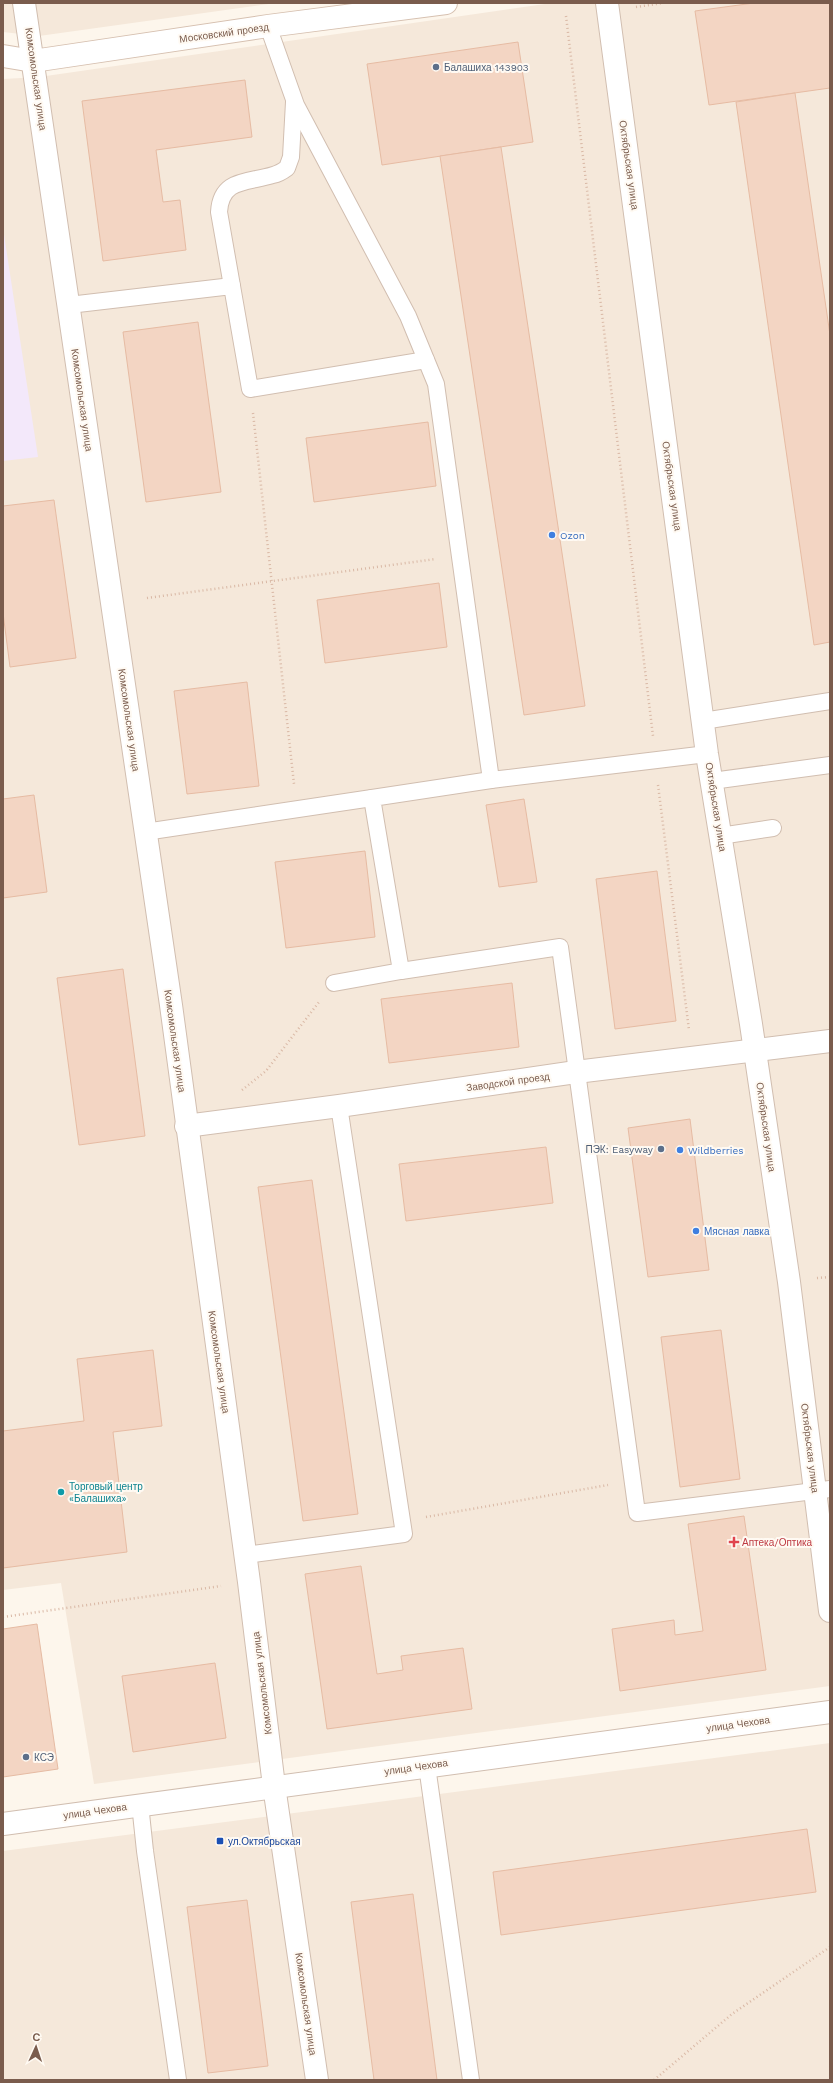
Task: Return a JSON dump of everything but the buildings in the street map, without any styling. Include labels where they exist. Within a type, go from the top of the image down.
[{"type":"street","name":"Комсомольская улица","points":[[24,3],[145,832],[246,1555],[274,1786],[317,2080]]},
{"type":"street","name":"Московский проезд","points":[[3,56],[33,62],[412,5],[446,3]]},
{"type":"street","name":"Октябрьская улица","points":[[606,3],[707,754],[755,1050],[789,1282],[823,1490],[830,1611]]},
{"type":"street","name":"Заводской проезд","points":[[186,1126],[576,1072],[830,1041]]},
{"type":"street","name":"улица Чехова","points":[[3,1824],[140,1804],[830,1712]]},
{"type":"lane","points":[[268,26],[294,99],[408,316],[436,384],[491,780]]},
{"type":"lane","points":[[294,99],[292,151],[288,168],[274,175],[234,184],[224,192],[219,202],[219,212],[250,389],[426,360]]},
{"type":"lane","points":[[69,305],[232,286]]},
{"type":"lane","points":[[703,721],[830,701]]},
{"type":"lane","points":[[145,832],[491,780],[707,754]]},
{"type":"lane","points":[[712,781],[830,765]]},
{"type":"lane","points":[[372,798],[401,971]]},
{"type":"lane","points":[[720,836],[774,828]]},
{"type":"lane","points":[[334,983],[401,971],[560,947],[637,1513],[823,1490]]},
{"type":"lane","points":[[246,1555],[404,1534],[339,1106]]},
{"type":"lane","points":[[427,1766],[471,2080]]},
{"type":"lane","points":[[140,1804],[145,1851],[178,2080]]},
{"type":"path","points":[[634,7],[662,3]]},
{"type":"path","points":[[566,16],[655,760],[689,1030]]},
{"type":"path","points":[[250,389],[296,809]]},
{"type":"path","points":[[147,598],[460,556]]},
{"type":"path","points":[[241,1090],[266,1071],[334,983]]},
{"type":"path","points":[[402,1521],[632,1481]]},
{"type":"path","points":[[3,1617],[249,1582]]},
{"type":"path","points":[[654,2080],[732,2014],[830,1947]]},
{"type":"shaded area","points":[[3,3],[276,3],[39,36],[3,32]]},
{"type":"shaded area","points":[[552,3],[830,3],[830,1686],[94,1784],[61,1583],[3,1590],[3,79],[39,77]]},
{"type":"shaded area","points":[[3,228],[38,457],[3,461]]},
{"type":"shaded area","points":[[830,1743],[830,2080],[3,2080],[3,1851]]},
{"type":"place","name":"Балашиха 143903","points":[[436,67]]},
{"type":"place","name":"Ozon","points":[[552,535]]},
{"type":"place","name":"ПЭК: Easyway","points":[[661,1149]]},
{"type":"place","name":"Wildberries","points":[[680,1150]]},
{"type":"place","name":"Мясная лавка","points":[[696,1231]]},
{"type":"place","name":"Торговый центр «Балашиха»","points":[[61,1492]]},
{"type":"place","name":"Аптека/Оптика","points":[[734,1542]]},
{"type":"place","name":"КСЭ","points":[[26,1757]]},
{"type":"place","name":"ул.Октябрьская","points":[[220,1841]]}]
